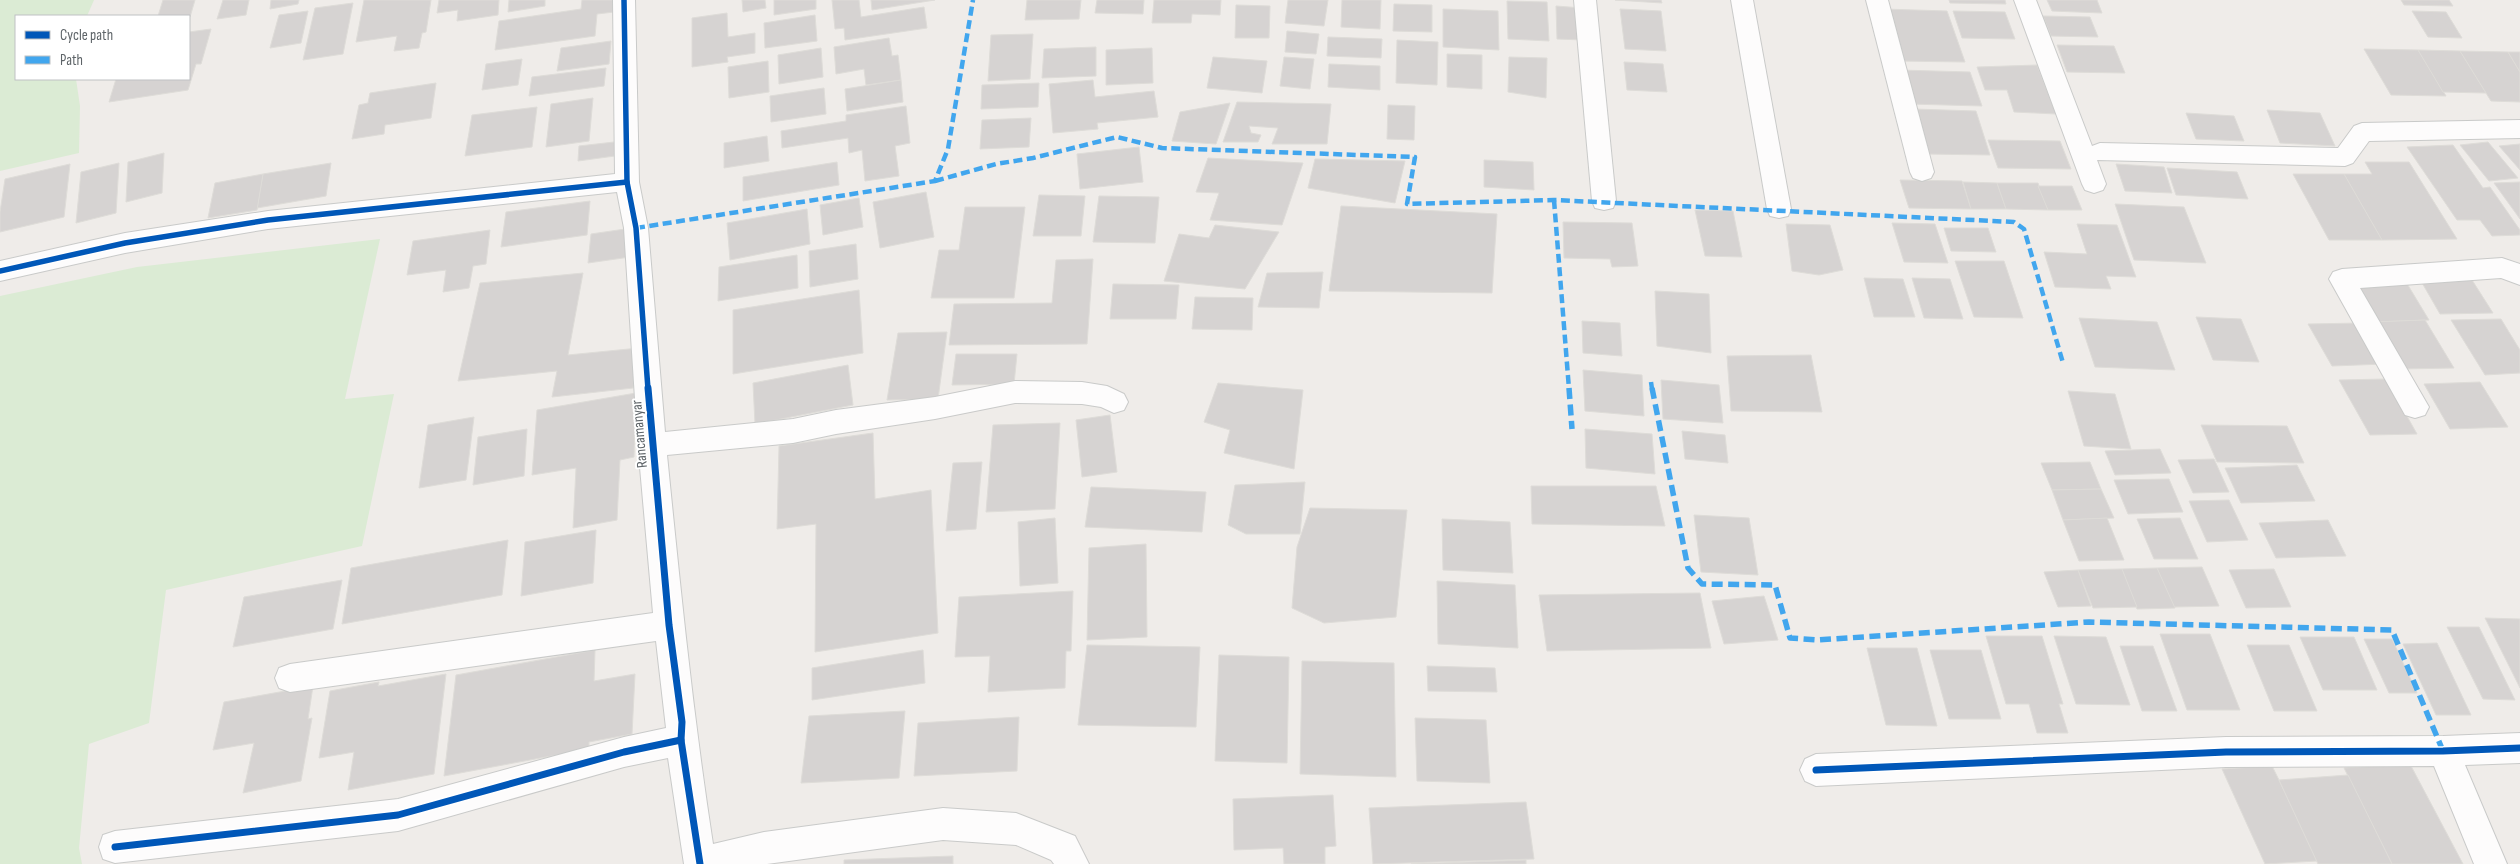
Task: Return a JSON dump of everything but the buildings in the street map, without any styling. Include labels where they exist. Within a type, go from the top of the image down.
[{"type":"street","name":"Rancamanyar","points":[[624,0],[622,36],[627,182],[636,228],[652,445],[669,625],[682,722],[681,740],[700,864]]},
{"type":"street","points":[[1585,0],[1604,201]]},
{"type":"street","points":[[1742,0],[1780,209]]},
{"type":"street","points":[[1877,0],[1922,172]]},
{"type":"street","points":[[2025,0],[2094,184]]},
{"type":"street","points":[[2100,152],[2345,157],[2362,132],[2520,129]]},
{"type":"street","points":[[0,272],[125,243],[268,220],[627,182]]},
{"type":"street","points":[[2415,406],[2342,279],[2502,268],[2520,275]]},
{"type":"street","points":[[652,445],[793,431],[836,422],[935,408],[1015,392],[1082,393],[1107,396],[1114,402]]},
{"type":"street","points":[[290,678],[669,625]]},
{"type":"street","points":[[115,847],[398,815],[624,752],[681,740]]},
{"type":"street","points":[[1816,770],[2226,752],[2443,751],[2520,748]]},
{"type":"street","points":[[2443,751],[2491,864]]},
{"type":"street","points":[[700,864],[764,848],[943,824],[1016,829],[1063,848],[1073,864]]},
{"type":"green space","points":[[0,0],[94,0],[87,15],[15,15],[15,80],[76,80],[80,106],[79,153],[0,171]]},
{"type":"green space","points":[[380,239],[345,399],[394,394],[362,546],[166,590],[149,723],[89,744],[79,848],[82,864],[0,864],[0,296],[137,267]]},
{"type":"marked path","points":[[636,228],[935,181],[948,149],[973,0]]},
{"type":"marked path","points":[[935,181],[996,164],[1033,158],[1117,137],[1162,148],[1415,157],[1407,204],[1554,200],[2014,222],[2024,229],[2063,363]]},
{"type":"marked path","points":[[1554,200],[1572,429]]},
{"type":"marked path","points":[[1651,382],[1688,568],[1702,584],[1775,585],[1790,638],[1817,640],[2089,622],[2392,630],[2443,751]]},
{"type":"cycle path","points":[[624,0],[623,36],[627,182],[636,228],[652,445],[669,625],[682,722],[681,740],[700,864]]},
{"type":"cycle path","points":[[0,271],[125,243],[268,220],[627,182]]},
{"type":"cycle path","points":[[115,847],[398,815],[624,752],[681,740]]},
{"type":"cycle path","points":[[1816,770],[2226,752],[2443,751],[2520,748]]}]
